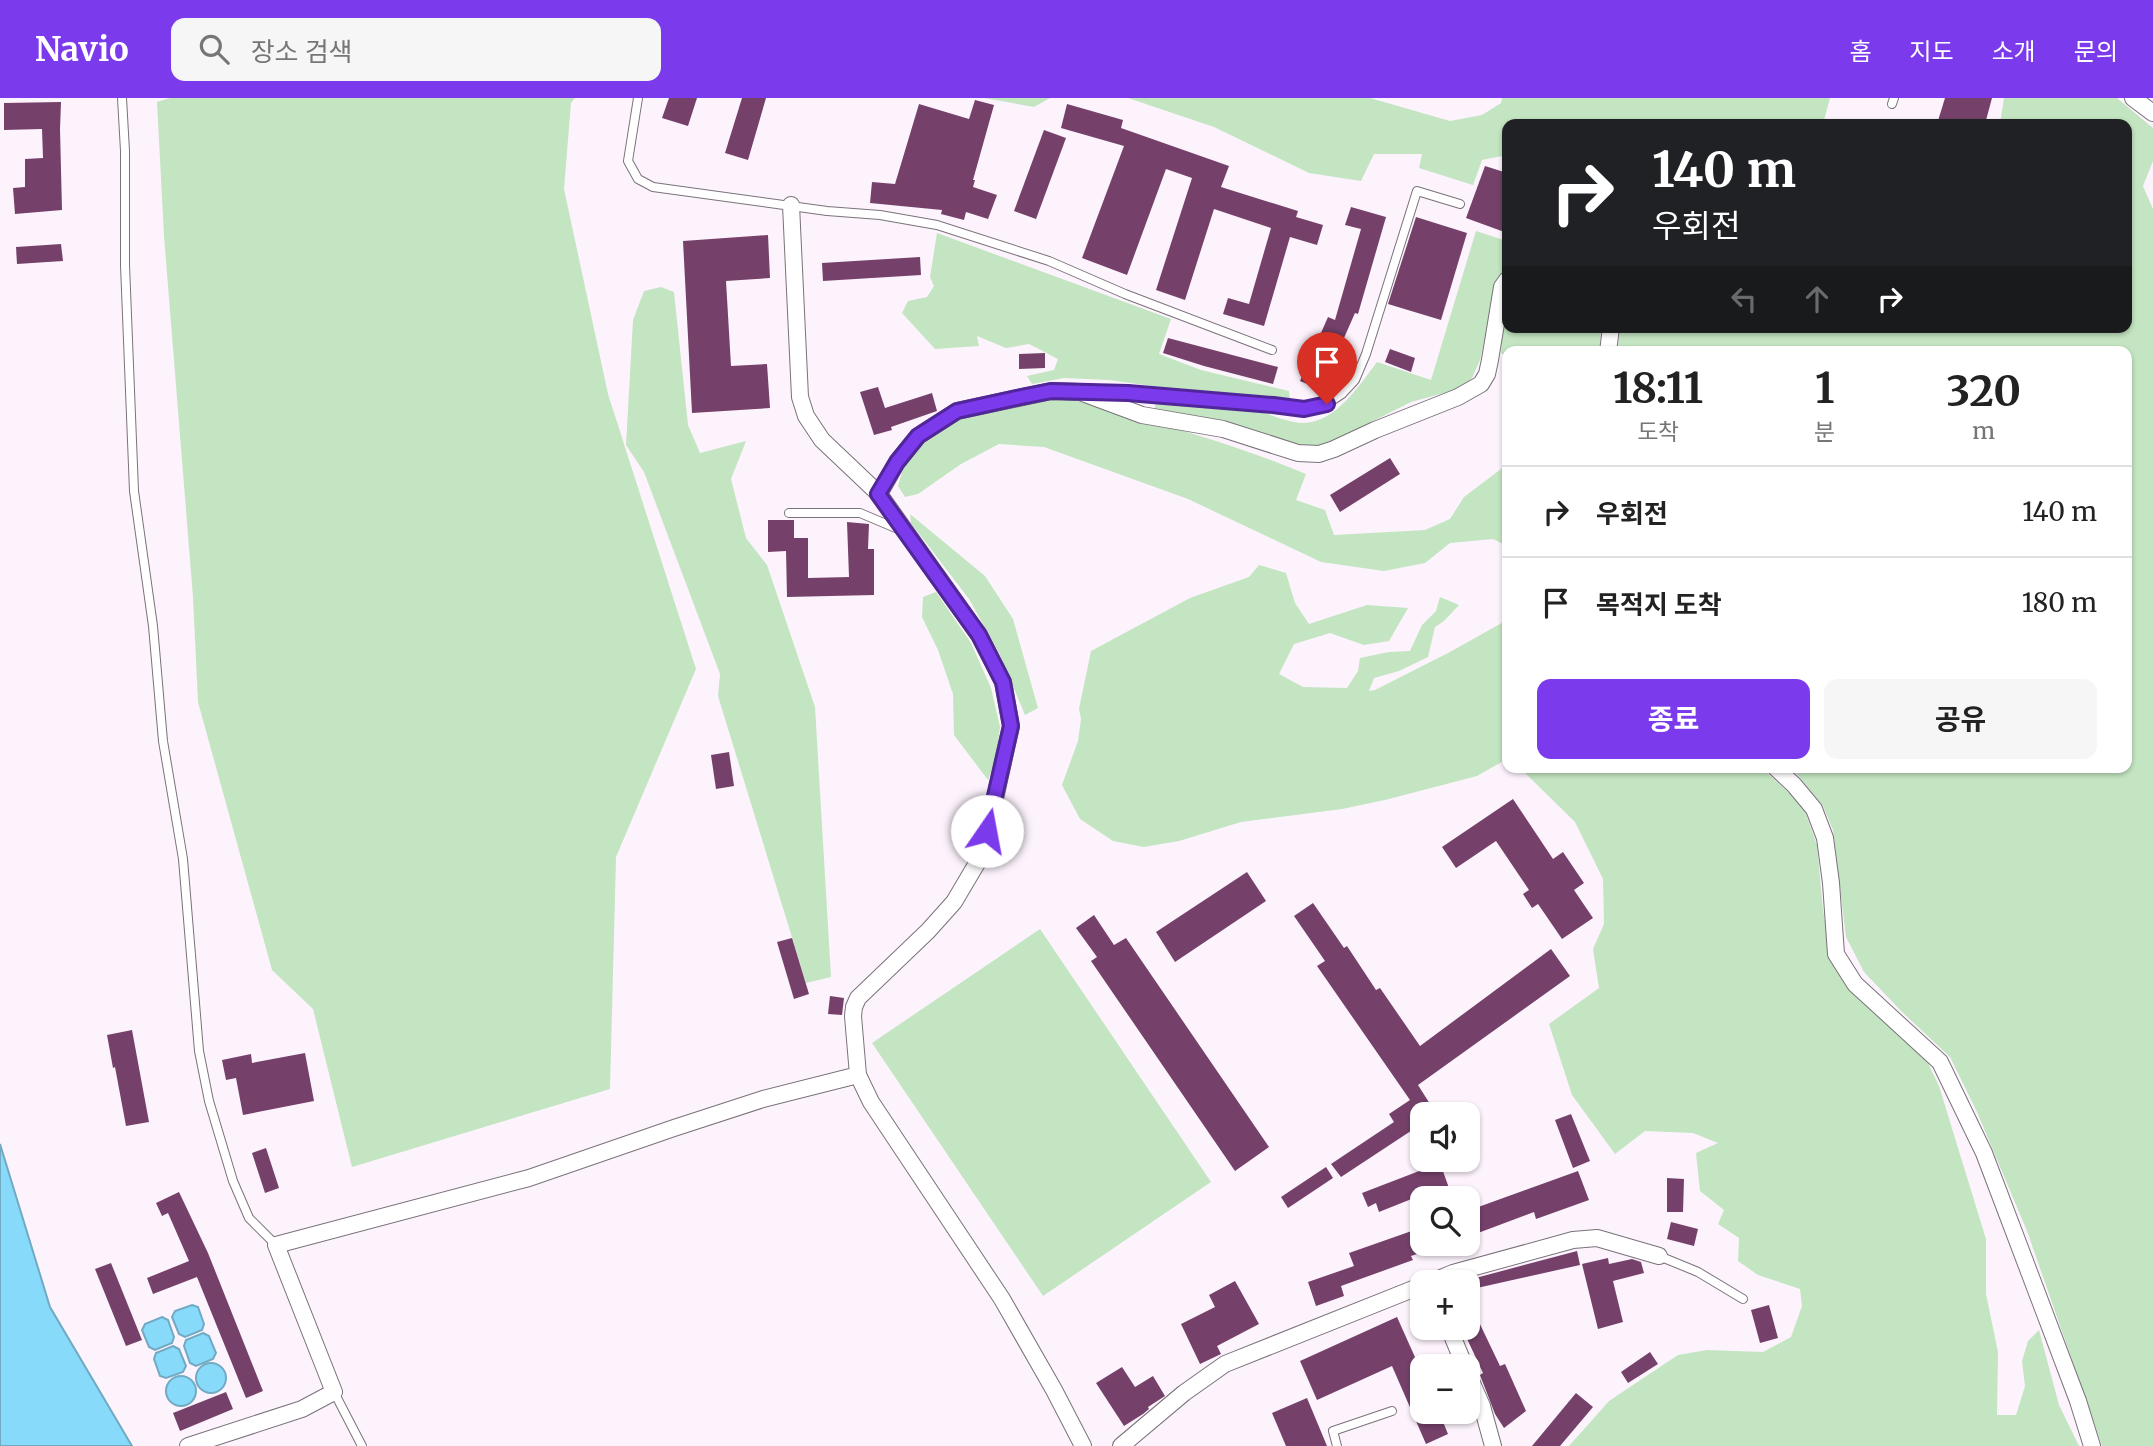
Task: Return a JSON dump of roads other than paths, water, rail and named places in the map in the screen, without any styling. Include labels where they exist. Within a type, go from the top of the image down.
[{"type":"street","points":[[2133,98],[2153,113]]},
{"type":"street","points":[[791,205],[800,397],[806,416],[822,440],[878,494],[979,635],[1003,682],[1011,726],[983,853],[954,902],[928,931],[858,998],[854,1007],[858,1075],[871,1102],[1002,1299],[1055,1390],[1083,1446]]},
{"type":"street","points":[[878,494],[897,462],[918,436],[957,411],[1051,391],[1080,392],[1142,415],[1223,429],[1298,453],[1319,454],[1458,397],[1481,384],[1487,374],[1502,287]]},
{"type":"street","points":[[1781,773],[1814,809],[1825,838],[1832,883],[1836,954],[1855,984],[1940,1062],[1984,1153],[2078,1401],[2092,1446]]},
{"type":"street","points":[[188,1446],[302,1409],[334,1392],[276,1245],[529,1178],[763,1099],[858,1075]]},
{"type":"street","points":[[1464,1270],[1573,1240],[1597,1238],[1660,1256]]},
{"type":"street","points":[[1121,1446],[1184,1393],[1225,1364],[1410,1290]]},
{"type":"street","points":[[1403,1293],[1410,1294]]},
{"type":"street","points":[[1480,1401],[1493,1446]]},
{"type":"lane","points":[[122,98],[134,491],[153,626],[163,740],[183,859],[199,1051],[209,1101],[233,1181],[248,1218],[276,1245]]},
{"type":"lane","points":[[638,98],[628,161],[638,179],[653,187],[827,211],[880,215],[937,225],[1049,261],[1272,350]]},
{"type":"lane","points":[[1080,392],[1128,393],[1304,409],[1327,404],[1342,394],[1355,380],[1417,191],[1460,204]]},
{"type":"lane","points":[[789,513],[860,513],[904,532]]},
{"type":"lane","points":[[1660,1256],[1698,1272],[1743,1299]]},
{"type":"lane","points":[[334,1392],[362,1446]]},
{"type":"lane","points":[[1337,1446],[1333,1432],[1392,1411]]},
{"type":"water","points":[[0,1144],[50,1307],[132,1446],[0,1446]]},
{"type":"water","points":[[192,1305],[198,1307],[204,1324],[202,1330],[185,1337],[179,1334],[172,1317],[175,1311]]},
{"type":"water","points":[[162,1317],[168,1320],[174,1337],[172,1343],[155,1350],[149,1347],[142,1330],[145,1324]]},
{"type":"water","points":[[203,1333],[209,1336],[216,1353],[213,1359],[196,1366],[190,1363],[184,1346],[186,1340]]},
{"type":"water","points":[[173,1346],[179,1349],[186,1366],[183,1372],[166,1378],[160,1376],[154,1359],[156,1353]]},
{"type":"water","points":[[211,1363],[222,1367],[226,1378],[222,1389],[211,1393],[200,1389],[196,1378],[200,1367]]},
{"type":"water","points":[[181,1376],[192,1380],[196,1391],[192,1402],[181,1406],[170,1402],[166,1391],[170,1380]]}]
